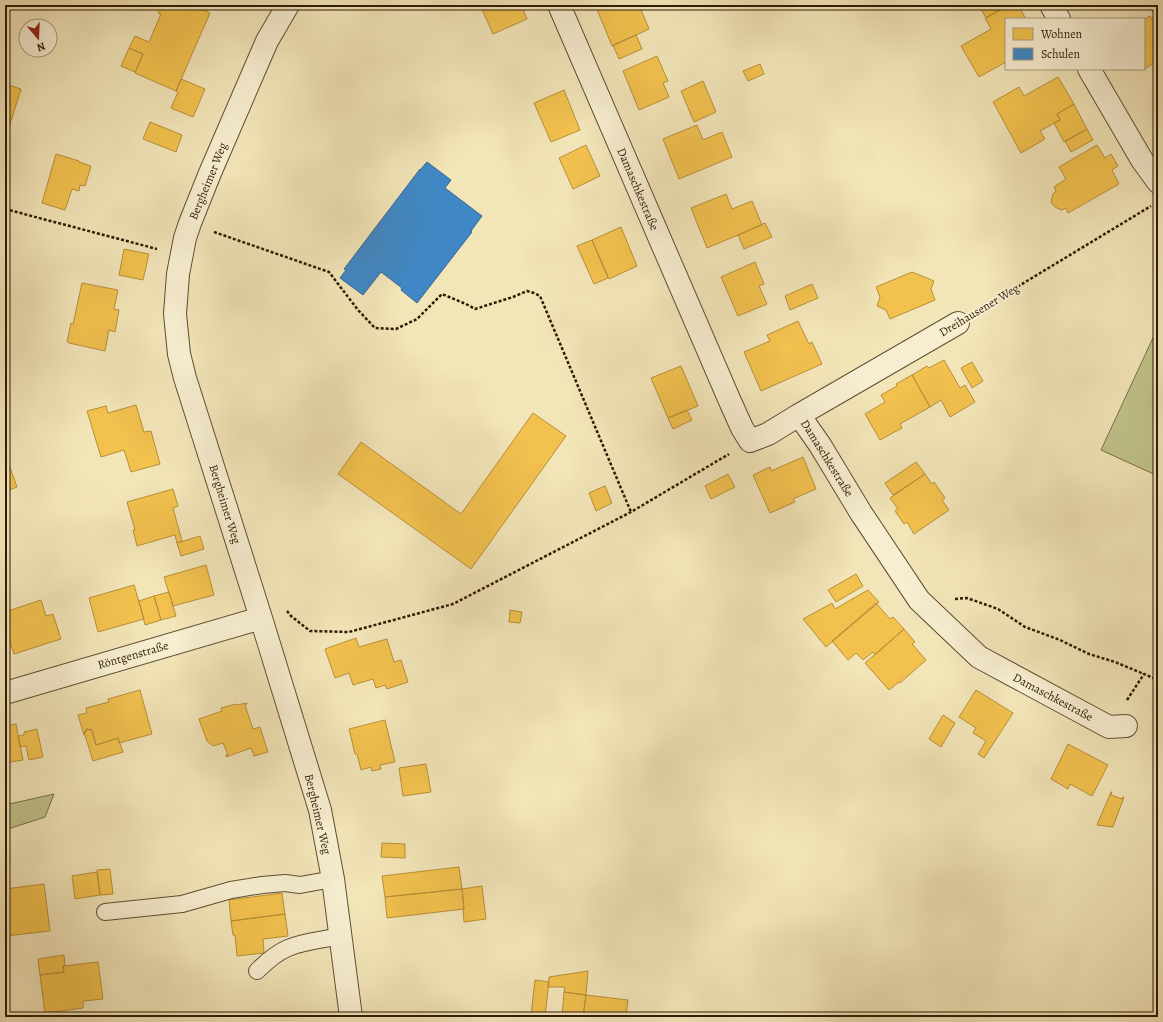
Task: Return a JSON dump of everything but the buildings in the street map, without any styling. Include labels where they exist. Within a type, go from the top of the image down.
[{"type":"street","name":"Bergheimer Weg","points":[[288,5],[267,41],[190,223],[181,255],[176,288],[175,314],[179,354],[185,378],[262,618],[320,810],[332,879],[351,1017]]},
{"type":"street","name":"Damaschkestraße","points":[[559,5],[726,392],[742,428],[750,441],[768,434],[799,415],[820,445],[861,513],[919,600],[979,657],[1117,726]]},
{"type":"street","points":[[1051,5],[1058,18]]},
{"type":"street","points":[[1090,70],[1142,160],[1158,182]]},
{"type":"street","name":"Dreihausener Weg","points":[[799,415],[958,323]]},
{"type":"street","name":"Röntgenstraße","points":[[5,693],[262,618]]},
{"type":"lane","points":[[105,912],[182,904],[231,890],[262,885],[285,883],[300,885],[332,879]]},
{"type":"lane","points":[[257,970],[271,958],[288,948],[303,943],[340,936]]},
{"type":"path","name":"Dreihausener Weg","points":[[958,323],[1151,206]]},
{"type":"path","points":[[5,209],[181,255]]},
{"type":"path","points":[[190,223],[329,272],[358,310],[375,328],[396,329],[417,319],[442,294],[475,309],[513,297],[526,291],[540,296],[631,512]]},
{"type":"path","points":[[1158,270],[1155,280],[1158,303]]},
{"type":"path","points":[[286,610],[291,616],[310,631],[349,632],[453,604],[631,512],[750,441]]},
{"type":"path","points":[[919,600],[967,598],[998,609],[1025,627],[1060,640],[1089,654],[1115,662],[1158,680]]},
{"type":"path","points":[[1117,726],[1144,674]]},
{"type":"green space","points":[[1158,327],[1158,476],[1101,450]]},
{"type":"green space","points":[[54,794],[45,817],[5,830],[5,805]]}]
